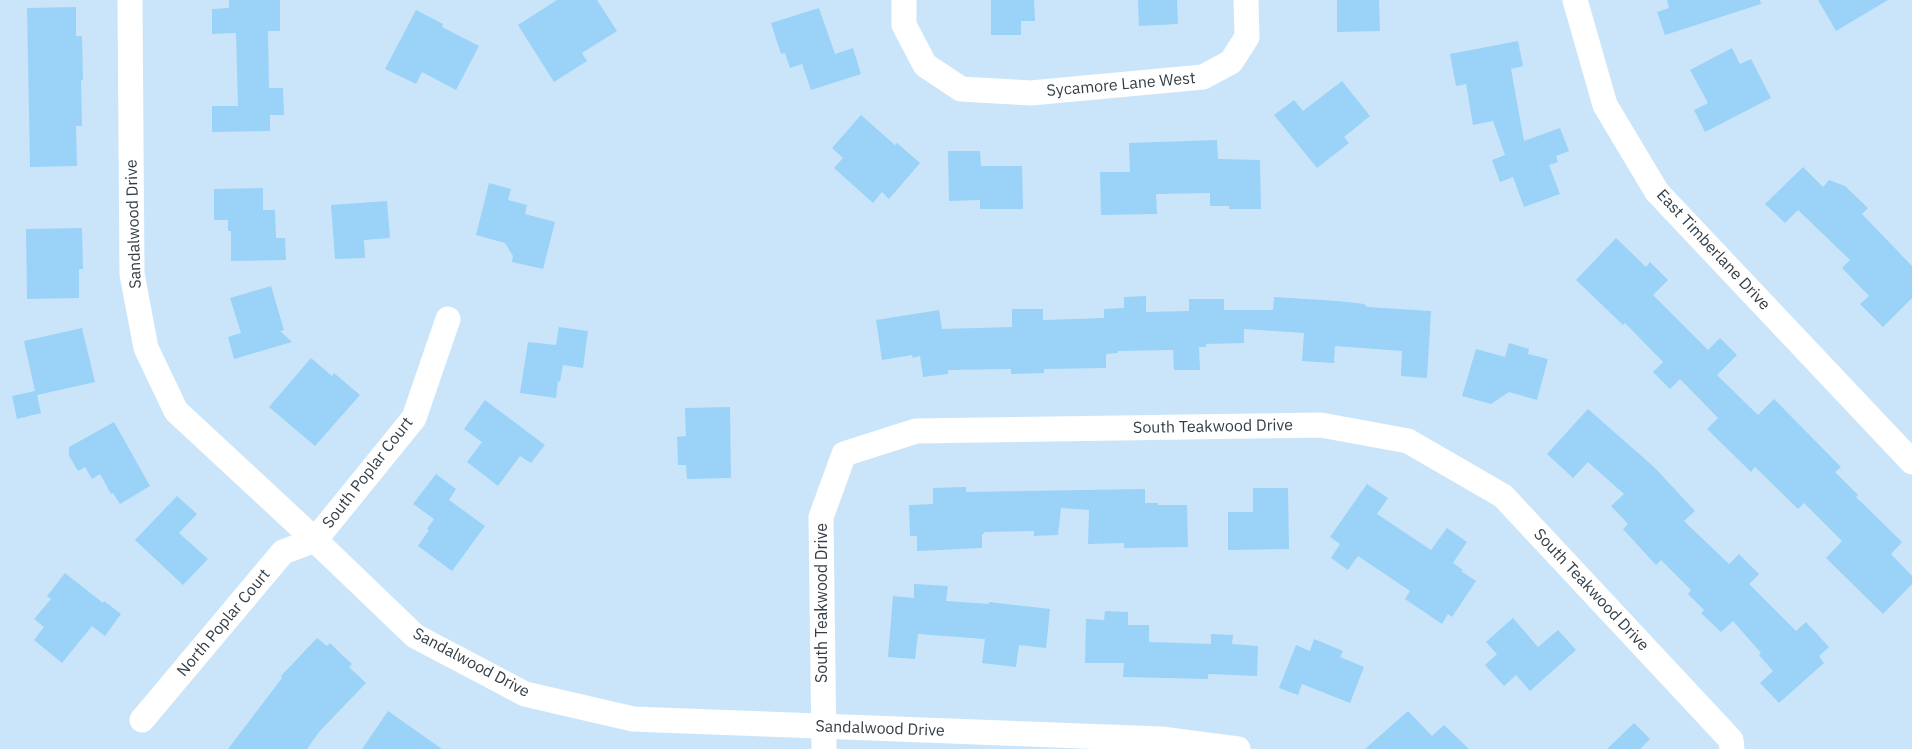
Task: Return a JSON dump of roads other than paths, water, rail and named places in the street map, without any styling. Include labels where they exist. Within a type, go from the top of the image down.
[{"type":"street","name":"Sandalwood Drive","points":[[130,0],[132,274],[146,348],[176,411],[415,636],[525,694],[632,719],[824,738],[1161,744],[1238,749]]},
{"type":"street","name":"Sycamore Lane West","points":[[904,0],[904,24],[925,65],[961,90],[1031,93],[1203,77],[1231,62],[1247,37],[1246,0]]},
{"type":"street","name":"East Timberlane Drive","points":[[1575,0],[1605,105],[1657,192],[1912,462]]},
{"type":"street","name":"South Poplar Court","points":[[315,540],[414,418],[448,319]]},
{"type":"street","name":"South Teakwood Drive","points":[[824,738],[821,517],[844,454],[916,431],[1321,425],[1408,441],[1503,496],[1731,740],[1732,749]]},
{"type":"street","name":"North Poplar Court","points":[[142,720],[283,552],[315,540]]}]
